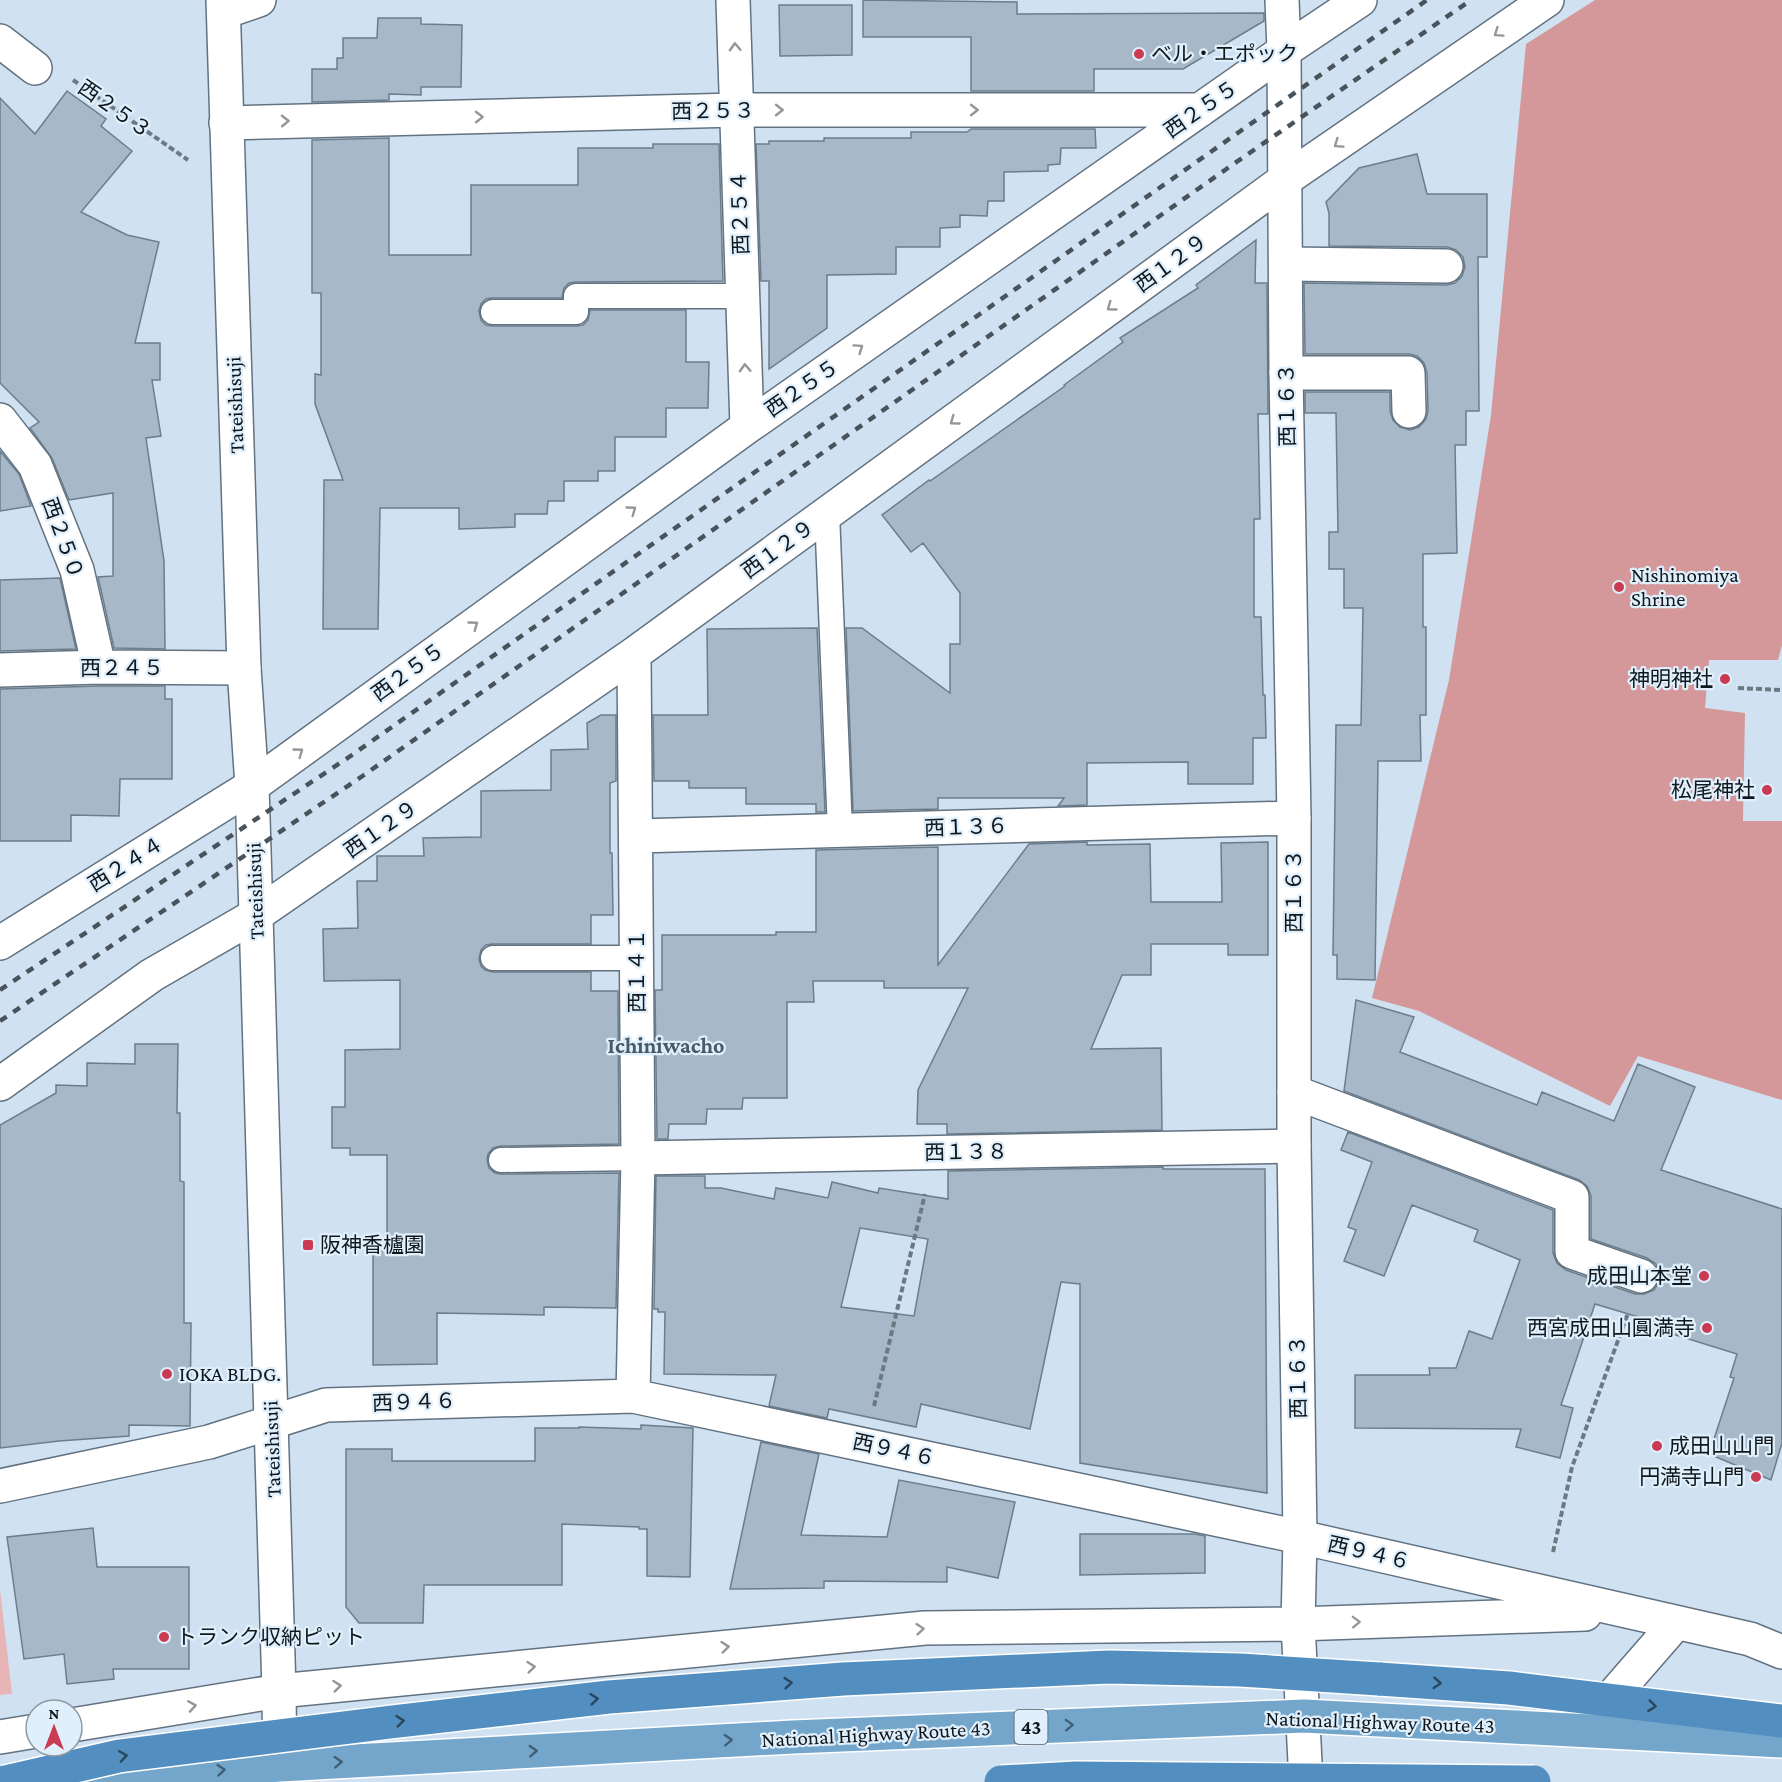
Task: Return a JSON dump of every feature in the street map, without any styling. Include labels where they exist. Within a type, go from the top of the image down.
[{"type":"highway","points":[[5,1782],[119,1756],[609,1697],[843,1678],[1109,1667],[1239,1670],[1509,1688],[1782,1721]]},
{"type":"highway","name":"National Highway Route 43","points":[[79,1782],[280,1774],[793,1737],[1304,1716],[1782,1741]]},
{"type":"highway","points":[[1001,1782],[1076,1778],[1534,1782]]},
{"type":"street","points":[[223,6],[259,0]]},
{"type":"street","name":"西２５４","points":[[733,0],[747,427]]},
{"type":"street","name":"西１６３","points":[[1282,0],[1294,818],[1294,1146],[1300,1537],[1298,1624],[1306,1782]]},
{"type":"street","name":"西２５５","points":[[252,786],[747,427],[1360,0]]},
{"type":"street","name":"西１２９","points":[[0,1084],[152,975],[256,915],[634,654],[1286,179],[1547,0]]},
{"type":"street","name":"Tateishisuji","points":[[223,6],[243,668],[252,786],[280,1774]]},
{"type":"street","name":"西２５３","points":[[226,123],[737,110],[1200,110]]},
{"type":"street","points":[[1287,264],[1446,266]]},
{"type":"street","points":[[1286,373],[1408,373],[1409,411]]},
{"type":"street","name":"西２５０","points":[[0,420],[35,465],[77,570],[99,667]]},
{"type":"street","name":"西１４１","points":[[633,1396],[638,1158],[634,654]]},
{"type":"street","name":"西２４５","points":[[0,670],[99,667],[243,668]]},
{"type":"street","name":"西２４４","points":[[0,943],[252,786]]},
{"type":"street","name":"西１３６","points":[[637,836],[1294,818]]},
{"type":"street","points":[[1294,1092],[1572,1197],[1572,1252],[1641,1276]]},
{"type":"street","name":"西１３８","points":[[638,1158],[1294,1146]]},
{"type":"street","name":"西９４６","points":[[0,1486],[208,1442],[326,1405],[633,1396],[1300,1537],[1750,1639],[1782,1652]]},
{"type":"street","points":[[84,1723],[279,1691],[925,1628],[1298,1624],[1631,1613]]},
{"type":"street","points":[[1609,1700],[1676,1623]]},
{"type":"street","points":[[0,1737],[24,1733]]},
{"type":"lane","points":[[493,312],[576,312],[576,296],[742,296]]},
{"type":"lane","points":[[827,513],[840,831]]},
{"type":"lane","points":[[493,958],[637,958]]},
{"type":"lane","points":[[501,1160],[638,1158]]},
{"type":"path","name":"西２５３","points":[[11,55],[55,67],[228,188]]},
{"type":"path","points":[[1738,688],[1782,690]]},
{"type":"path","points":[[865,1444],[935,1153]]},
{"type":"path","points":[[1544,1593],[1572,1467],[1641,1276]]},
{"type":"shaded area","name":"Nishinomiya Shrine","points":[[1595,0],[1782,0],[1782,645],[1778,660],[1709,660],[1705,708],[1745,713],[1743,821],[1782,821],[1782,1100],[1638,1056],[1610,1106],[1419,1011],[1372,998],[1449,680],[1491,415],[1526,44]]},
{"type":"shaded area","points":[[0,1589],[12,1694],[0,1695]]},
{"type":"building","points":[[863,0],[1017,2],[1017,14],[1264,13],[1264,21],[1183,69],[1094,69],[1094,91],[971,91],[971,37],[863,37]]},
{"type":"building","points":[[779,5],[852,5],[852,55],[780,56]]},
{"type":"building","points":[[378,18],[421,18],[421,24],[462,25],[461,87],[421,87],[421,95],[389,94],[389,100],[312,102],[312,69],[337,69],[337,58],[343,58],[343,38],[377,38]]},
{"type":"building","points":[[67,91],[106,119],[101,126],[132,151],[81,212],[127,235],[159,242],[135,343],[160,343],[160,380],[152,380],[161,436],[146,438],[164,561],[165,649],[114,648],[98,577],[113,576],[113,493],[69,500],[52,458],[30,428],[39,422],[0,383],[0,98],[35,134]]},
{"type":"building","points":[[971,129],[1095,129],[1096,148],[1061,148],[1060,164],[1048,165],[1048,171],[1004,172],[1004,201],[988,201],[987,216],[960,215],[960,227],[940,228],[940,247],[896,247],[896,274],[827,275],[827,328],[769,369],[769,281],[761,281],[756,144],[769,144],[769,141],[824,141],[824,138],[911,138],[911,132],[967,132]]},
{"type":"building","points":[[389,138],[389,255],[471,255],[471,185],[578,185],[578,148],[653,148],[653,144],[719,144],[723,281],[576,282],[569,283],[564,288],[562,298],[492,298],[486,299],[481,304],[479,311],[481,320],[486,325],[492,326],[576,326],[583,325],[588,320],[590,310],[686,310],[686,362],[709,362],[708,408],[666,408],[666,437],[615,437],[615,471],[598,471],[598,481],[564,481],[564,501],[548,501],[547,514],[515,514],[515,527],[459,529],[459,508],[380,508],[378,629],[323,629],[324,480],[343,480],[315,404],[315,374],[321,375],[321,293],[312,293],[312,140]]},
{"type":"building","points":[[1417,154],[1427,194],[1487,194],[1487,257],[1478,257],[1479,411],[1466,411],[1466,445],[1455,445],[1457,553],[1423,554],[1426,715],[1420,715],[1421,761],[1378,761],[1375,980],[1337,979],[1337,955],[1333,955],[1336,725],[1361,725],[1363,608],[1344,608],[1344,569],[1329,569],[1329,532],[1338,532],[1336,413],[1305,413],[1305,392],[1390,392],[1390,411],[1393,420],[1400,427],[1410,430],[1419,427],[1426,419],[1428,411],[1427,373],[1424,363],[1417,356],[1409,354],[1305,354],[1304,283],[1446,285],[1455,283],[1462,276],[1465,267],[1463,257],[1456,250],[1447,247],[1329,246],[1329,213],[1326,202],[1359,168]]},
{"type":"building","points":[[1256,240],[1255,283],[1267,283],[1268,414],[1258,414],[1260,519],[1254,519],[1254,617],[1261,617],[1266,738],[1253,738],[1253,784],[1188,784],[1188,762],[1087,763],[1087,805],[1058,806],[1064,798],[938,798],[938,809],[853,811],[846,628],[862,628],[950,693],[950,644],[960,644],[960,593],[923,543],[911,552],[882,515],[1065,386],[1123,342],[1120,338],[1198,288],[1196,285]]},
{"type":"building","points":[[0,451],[19,474],[31,506],[0,511]]},
{"type":"building","points":[[60,578],[76,649],[0,651],[0,580]]},
{"type":"building","points":[[817,628],[825,812],[816,812],[816,804],[746,804],[746,788],[689,788],[689,781],[654,781],[653,715],[708,715],[707,629]]},
{"type":"building","points":[[165,686],[165,699],[172,699],[172,779],[120,779],[119,816],[71,815],[71,841],[0,841],[0,689]]},
{"type":"building","points":[[601,715],[616,715],[616,781],[610,783],[613,915],[591,915],[591,944],[492,944],[486,945],[481,950],[479,959],[485,970],[493,972],[591,972],[591,991],[618,991],[619,1144],[501,1146],[493,1148],[487,1160],[489,1168],[501,1174],[619,1173],[616,1308],[544,1307],[544,1315],[437,1313],[437,1364],[373,1365],[373,1251],[387,1251],[387,1155],[350,1155],[350,1148],[332,1148],[332,1107],[345,1107],[345,1050],[400,1049],[400,980],[324,981],[323,929],[358,928],[357,881],[377,881],[377,856],[424,856],[423,838],[481,837],[481,791],[551,790],[551,750],[588,749],[587,723]]},
{"type":"building","points":[[1087,842],[1087,845],[1150,844],[1151,902],[1222,902],[1221,843],[1268,842],[1268,955],[1228,955],[1228,944],[1151,944],[1151,975],[1122,975],[1091,1049],[1161,1048],[1162,1130],[947,1134],[947,1124],[917,1124],[918,1090],[968,988],[884,988],[884,981],[813,981],[814,1002],[787,1002],[787,1098],[743,1098],[742,1109],[707,1109],[706,1124],[669,1124],[668,1139],[657,1139],[655,990],[662,990],[662,935],[776,935],[776,932],[816,932],[816,850],[938,847],[938,965],[1029,844]]},
{"type":"building","points":[[1356,1000],[1414,1017],[1400,1052],[1537,1105],[1542,1092],[1614,1121],[1638,1064],[1695,1087],[1661,1170],[1782,1209],[1782,1443],[1771,1480],[1709,1454],[1734,1378],[1730,1377],[1737,1354],[1663,1331],[1665,1325],[1595,1304],[1561,1405],[1573,1408],[1560,1458],[1516,1447],[1521,1429],[1355,1428],[1355,1375],[1430,1375],[1429,1368],[1456,1368],[1469,1331],[1492,1339],[1520,1260],[1474,1241],[1478,1230],[1412,1205],[1384,1276],[1344,1261],[1356,1230],[1348,1227],[1372,1162],[1341,1150],[1348,1132],[1553,1210],[1553,1253],[1557,1263],[1566,1270],[1635,1294],[1644,1294],[1654,1290],[1659,1282],[1656,1264],[1647,1258],[1591,1239],[1591,1196],[1587,1186],[1579,1180],[1344,1091]]},
{"type":"building","points":[[135,1044],[178,1044],[177,1113],[180,1113],[180,1181],[184,1182],[184,1323],[191,1323],[190,1426],[129,1425],[129,1436],[0,1448],[0,1125],[56,1093],[56,1085],[87,1086],[87,1063],[135,1064]]},
{"type":"building","points":[[1163,1167],[1163,1169],[1265,1169],[1267,1493],[1080,1463],[1080,1284],[1061,1282],[1030,1429],[921,1404],[916,1427],[829,1409],[827,1418],[769,1406],[776,1375],[664,1374],[665,1312],[658,1312],[658,1309],[654,1309],[656,1176],[705,1176],[705,1188],[721,1188],[774,1199],[776,1188],[828,1198],[832,1182],[878,1193],[879,1188],[948,1199],[948,1171]],"holes":[[[860,1228],[928,1239],[914,1316],[841,1307]]]},
{"type":"building","points":[[641,1425],[693,1428],[690,1577],[647,1576],[647,1529],[562,1524],[562,1585],[424,1585],[423,1623],[359,1623],[346,1607],[346,1449],[392,1449],[392,1461],[535,1461],[535,1428],[641,1429]]},
{"type":"building","points":[[761,1442],[819,1454],[801,1535],[887,1537],[899,1480],[1015,1502],[998,1578],[947,1567],[947,1582],[824,1581],[824,1588],[730,1589]]},
{"type":"building","points":[[93,1528],[97,1567],[189,1567],[189,1669],[113,1669],[114,1679],[67,1684],[64,1654],[24,1659],[7,1537]]},
{"type":"building","points":[[1080,1534],[1195,1534],[1205,1536],[1205,1573],[1080,1575]]},
{"type":"railway","points":[[0,990],[352,755],[1427,0]]},
{"type":"railway","points":[[0,1021],[364,775],[1235,163],[1471,0]]},
{"type":"place","name":"ベル・エポック","points":[[1139,54]]},
{"type":"place","name":"Nishinomiya Shrine","points":[[1619,587]]},
{"type":"place","name":"神明神社","points":[[1725,679]]},
{"type":"place","name":"松尾神社","points":[[1767,790]]},
{"type":"place","name":"阪神香櫨園","points":[[308,1245]]},
{"type":"place","name":"成田山本堂","points":[[1704,1276]]},
{"type":"place","name":"西宮成田山圓満寺","points":[[1707,1328]]},
{"type":"place","name":"IOKA BLDG.","points":[[167,1374]]},
{"type":"place","name":"成田山山門","points":[[1657,1446]]},
{"type":"place","name":"円満寺山門","points":[[1756,1477]]},
{"type":"place","name":"トランク収納ピット","points":[[164,1637]]},
{"type":"district","name":"Ichiniwacho","points":[[666,1045]]}]
